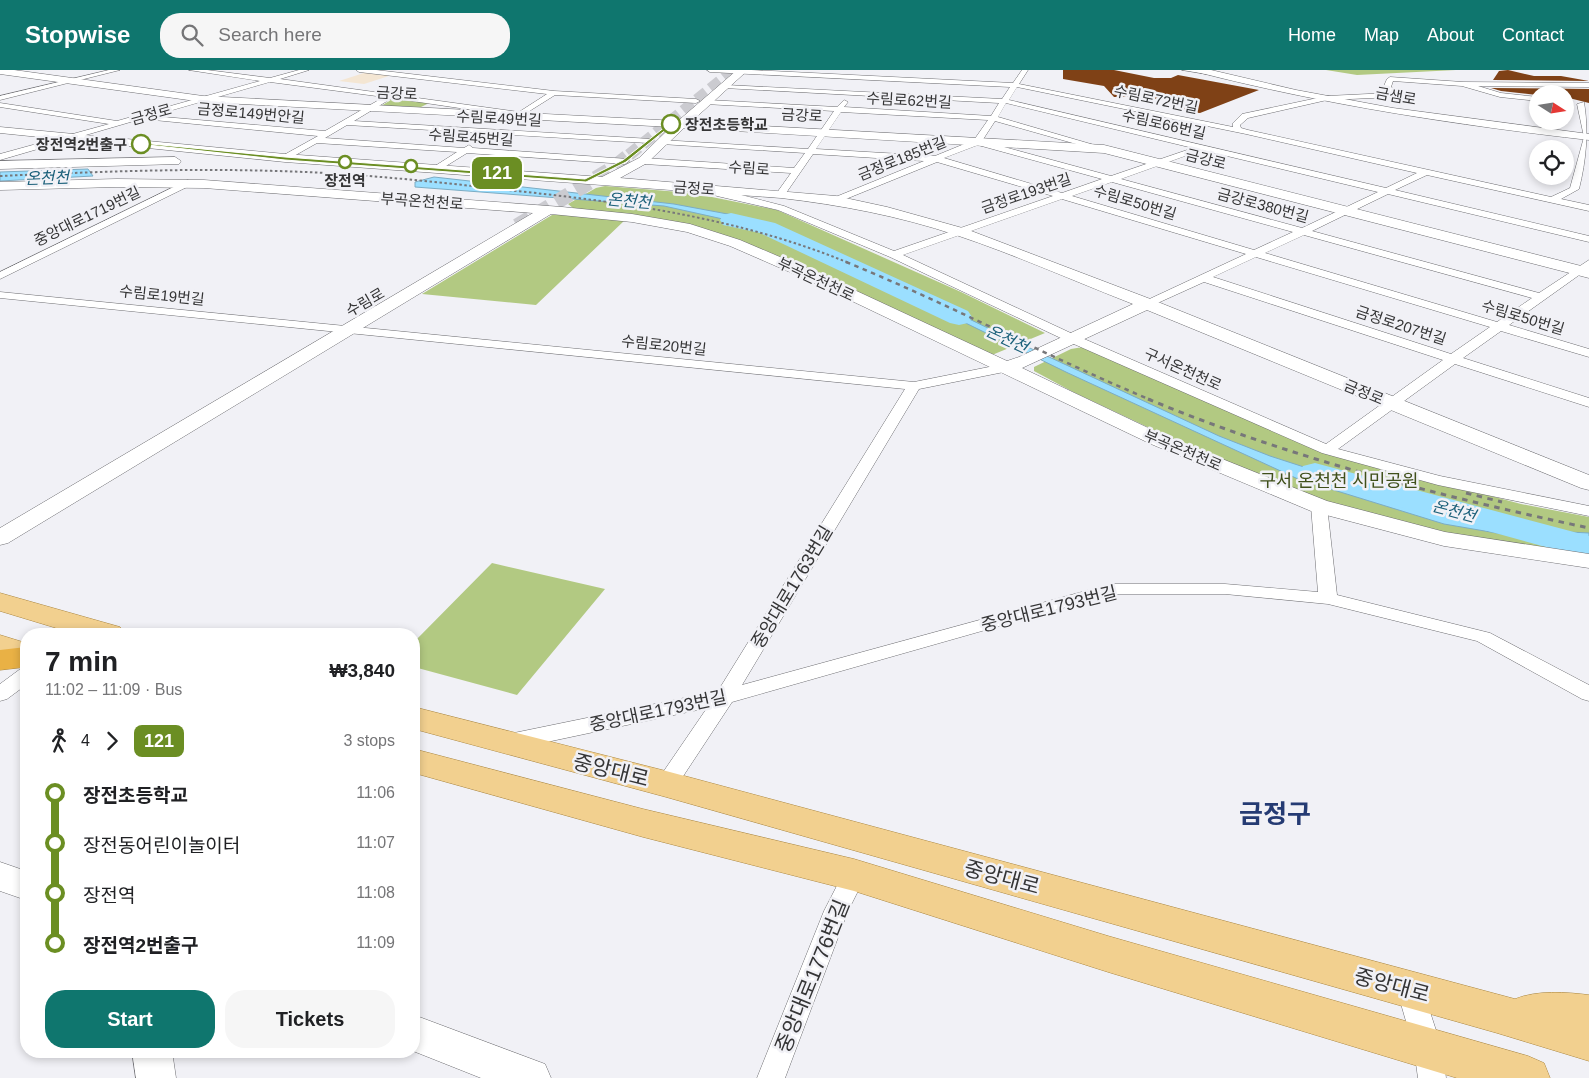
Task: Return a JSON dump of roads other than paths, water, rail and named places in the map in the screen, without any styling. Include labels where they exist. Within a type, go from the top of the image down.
[{"type":"highway","points":[[0,660],[20,656]]},
{"type":"main road","name":"금샘로","points":[[1200,70],[1327,98],[1443,119],[1589,137]]},
{"type":"main road","name":"금강로","points":[[0,71],[203,99],[521,115],[1104,149],[1585,269]]},
{"type":"main road","name":"수림로","points":[[0,538],[348,330],[625,161],[648,141],[677,124],[708,102],[726,87],[736,71]]},
{"type":"main road","name":"수림로","points":[[0,538],[320,327],[567,196],[644,161],[653,153],[696,101],[736,71]]},
{"type":"main road","name":"금정로","points":[[2,130],[285,158],[438,168],[567,196],[706,188],[781,201],[804,196],[836,200],[922,219],[961,232],[1148,304],[1586,483]]},
{"type":"main road","points":[[0,165],[285,158]]},
{"type":"main road","points":[[644,161],[642,170],[644,175],[651,179],[706,188]]},
{"type":"main road","name":"부곡온천천로","points":[[0,186],[117,182],[188,183],[567,196],[632,218],[690,228],[735,243],[814,277],[1158,440],[1319,506],[1444,539],[1589,561]]},
{"type":"main road","points":[[1004,368],[1026,360],[1148,304]]},
{"type":"main road","points":[[0,602],[89,628]]},
{"type":"main road","points":[[0,645],[20,653]]},
{"type":"main road","name":"중앙대로","points":[[420,720],[666,784],[1410,990],[1497,1012],[1589,1040]]},
{"type":"main road","points":[[420,763],[642,824],[854,875],[1117,957],[1430,1064],[1528,1078]]},
{"type":"main road","points":[[0,876],[20,884]]},
{"type":"main road","points":[[1497,1012],[1577,1013],[1589,1015]]},
{"type":"main road","points":[[420,1035],[531,1078]]},
{"type":"main road","points":[[153,1058],[156,1078]]},
{"type":"street","points":[[0,98],[117,70]]},
{"type":"street","points":[[192,70],[521,115]]},
{"type":"street","name":"금정로","points":[[0,156],[306,70]]},
{"type":"street","points":[[359,70],[552,93],[696,101]]},
{"type":"street","points":[[409,87],[438,70]]},
{"type":"street","name":"수림로72번길","points":[[710,70],[1016,85],[1246,132],[1589,208]]},
{"type":"street","points":[[977,142],[1025,70]]},
{"type":"street","points":[[1185,70],[1212,73]]},
{"type":"street","points":[[781,201],[795,171],[861,77]]},
{"type":"street","points":[[1504,77],[1514,85]]},
{"type":"street","points":[[1246,132],[1237,129],[1236,125],[1245,116],[1327,98],[1392,95],[1393,91],[1387,88],[1390,78],[1462,84],[1529,85]]},
{"type":"street","points":[[1462,84],[1500,95],[1529,98]]},
{"type":"street","points":[[1574,85],[1589,85]]},
{"type":"street","points":[[438,168],[521,115],[559,86],[568,86]]},
{"type":"street","name":"수림로66번길","points":[[726,87],[1006,101],[1589,239]]},
{"type":"street","points":[[1574,87],[1589,94]]},
{"type":"street","points":[[285,158],[400,91]]},
{"type":"street","name":"수림로62번길","points":[[708,102],[994,118],[1104,149]]},
{"type":"street","points":[[1552,200],[1574,189],[1589,137],[1581,104]]},
{"type":"street","points":[[0,105],[118,123]]},
{"type":"street","name":"금정로149번안길","points":[[142,116],[327,134]]},
{"type":"street","name":"수림로49번길","points":[[347,123],[648,141]]},
{"type":"street","points":[[1228,138],[1246,132]]},
{"type":"street","name":"수림로45번길","points":[[316,140],[625,161]]},
{"type":"street","name":"금정로193번길","points":[[894,255],[1219,141]]},
{"type":"street","name":"수림로50번길","points":[[661,142],[937,159],[1589,353]]},
{"type":"street","name":"금정로185번길","points":[[836,200],[977,142]]},
{"type":"street","name":"금강로380번길","points":[[977,142],[1540,297]]},
{"type":"street","name":"수림로","points":[[644,161],[795,171]]},
{"type":"street","points":[[1148,304],[1388,192],[1427,171]]},
{"type":"street","name":"중앙대로1719번길","points":[[0,276],[188,183]]},
{"type":"street","name":"구서온천천로","points":[[781,201],[1068,340],[1327,450],[1438,480],[1589,511]]},
{"type":"street","points":[[1327,450],[1540,297],[1585,269]]},
{"type":"street","name":"금정로207번길","points":[[1204,278],[1589,403]]},
{"type":"street","name":"수림로19번길","points":[[0,295],[320,327]]},
{"type":"street","name":"수림로20번길","points":[[320,327],[914,386],[1004,368]]},
{"type":"street","name":"중앙대로1763번길","points":[[666,784],[725,697],[914,386]]},
{"type":"street","points":[[1319,506],[1328,598]]},
{"type":"street","name":"중앙대로1793번길","points":[[504,743],[725,697],[1111,589],[1225,588],[1328,598],[1483,637],[1589,694]]},
{"type":"street","points":[[0,694],[20,679]]},
{"type":"street","name":"중앙대로1776번길","points":[[771,1078],[836,911],[854,875]]},
{"type":"street","points":[[1410,990],[1430,1064]]},
{"type":"water","name":"온천천","points":[[88,169],[93,176],[0,181],[0,172]]},
{"type":"water","points":[[434,177],[674,204],[733,215],[797,236],[840,257],[768,229],[664,206],[415,187],[415,182]]},
{"type":"water","name":"온천천","points":[[856,264],[1019,343],[1219,436],[1270,456],[1409,501],[1549,531],[1589,533],[1589,552],[1444,524],[1298,479],[1068,373],[943,312]]},
{"type":"waterway","name":"온천천","points":[[731,220],[767,228],[959,317]]},
{"type":"waterway","name":"온천천","points":[[1315,473],[1589,548]]},
{"type":"tunnel","points":[[629,155],[734,70]]},
{"type":"tunnel","points":[[517,226],[616,166],[631,154]]},
{"type":"railway","points":[[0,176],[138,171],[242,170],[306,172],[427,181],[602,201],[685,215],[768,235],[849,263]]},
{"type":"railway","points":[[846,262],[923,295],[1151,400]]},
{"type":"railway","points":[[1148,399],[1256,440],[1366,474],[1477,503],[1589,528]]},
{"type":"railway","points":[[1466,493],[1502,502]]},
{"type":"place","name":"장전초등학교","points":[[671,124]]},
{"type":"place","name":"장전역2번출구","points":[[141,144]]},
{"type":"place","name":"장전역","points":[[345,162]]},
{"type":"district","name":"금정구","points":[[1275,814]]},
{"type":"park label","name":"구서 온천천 시민공원","points":[[1339,481]]}]
